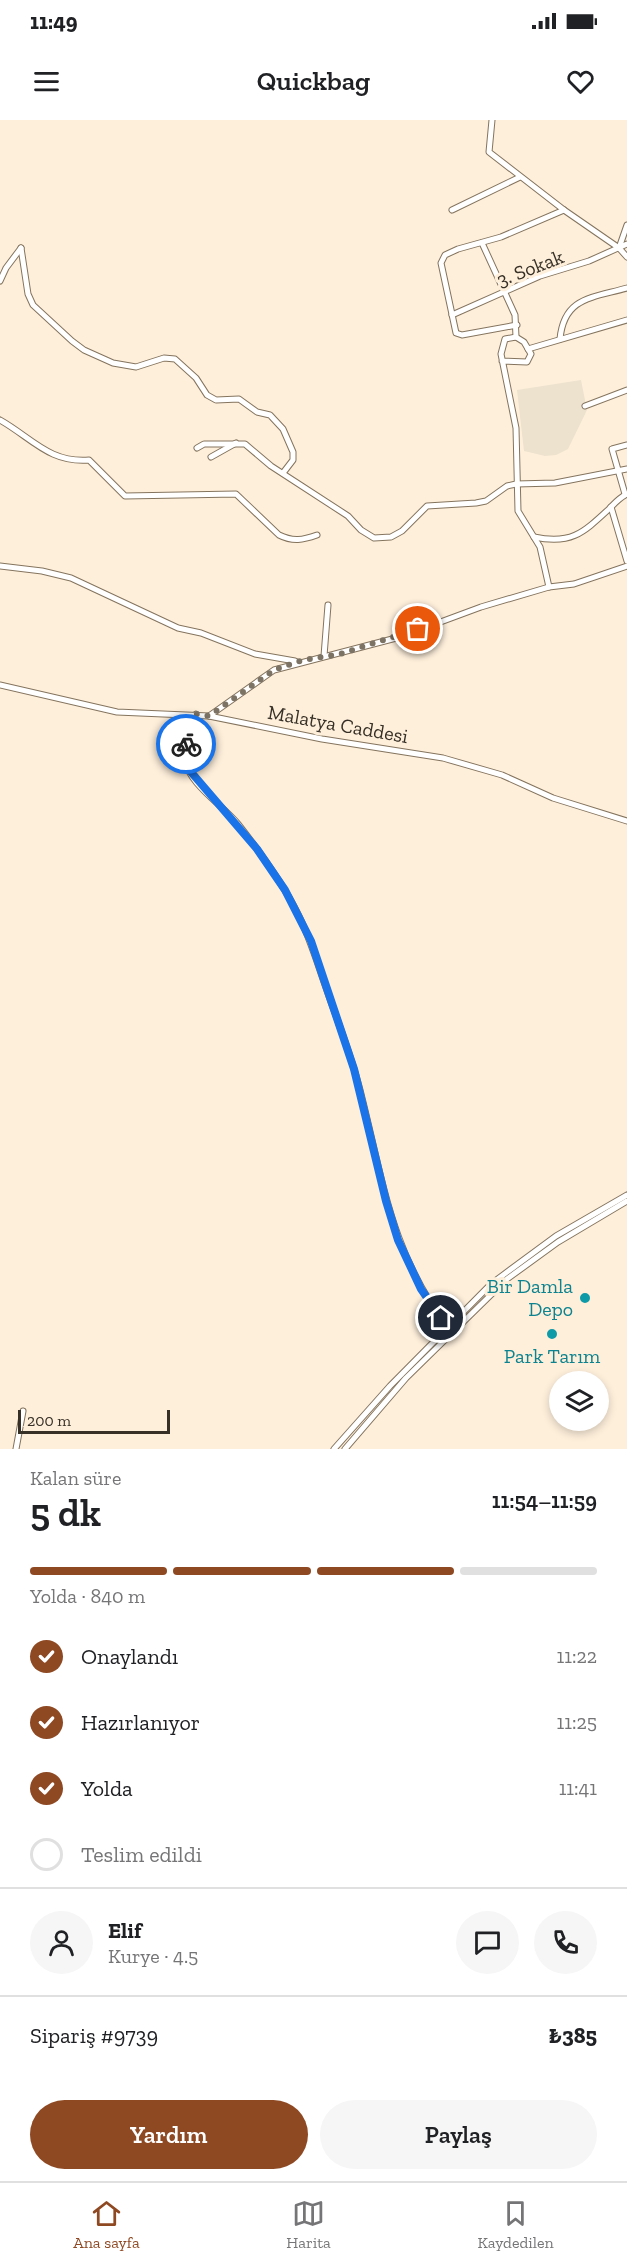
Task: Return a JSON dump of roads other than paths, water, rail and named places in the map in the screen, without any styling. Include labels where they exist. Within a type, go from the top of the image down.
[{"type":"street","points":[[492,120],[489,152],[564,210],[619,248],[627,257]]},
{"type":"street","points":[[452,210],[520,177]]},
{"type":"street","points":[[517,325],[462,335],[454,330],[441,263],[445,255],[458,249],[482,243],[564,210]]},
{"type":"street","points":[[619,248],[627,225]]},
{"type":"street","points":[[482,243],[507,293],[517,325],[516,337],[528,349],[531,357],[526,362],[502,361]]},
{"type":"street","name":"3. Sokak","points":[[452,315],[507,293],[540,276],[568,269],[627,244]]},
{"type":"street","points":[[0,281],[6,268],[21,248],[28,294],[33,305],[84,350],[112,363],[136,367],[164,358],[175,359],[196,378],[207,395],[216,400],[239,399],[256,412],[270,415],[283,429],[293,452],[293,460],[283,473]]},
{"type":"street","points":[[560,339],[562,323],[568,310],[596,296],[627,288]]},
{"type":"street","points":[[528,349],[627,320]]},
{"type":"street","points":[[516,337],[505,339],[502,361],[516,428],[518,511],[534,537],[549,587]]},
{"type":"street","points":[[585,406],[627,390]]},
{"type":"street","points":[[0,420],[58,458],[70,461],[89,460],[125,496],[182,493],[214,496],[230,493],[239,496],[279,535],[287,539],[303,540],[317,535]]},
{"type":"street","points":[[211,458],[237,442]]},
{"type":"street","points":[[197,448],[204,444],[237,442],[245,444],[283,473],[348,516],[367,534],[382,538],[402,531],[427,506],[486,501],[507,486],[555,483],[627,469]]},
{"type":"street","points":[[534,537],[554,541],[566,539],[583,531],[626,494],[616,470],[612,449],[627,445]]},
{"type":"street","points":[[611,507],[627,561]]},
{"type":"street","points":[[0,566],[42,571],[71,578],[178,628],[201,633],[255,654],[297,662]]},
{"type":"street","points":[[209,716],[274,670],[297,662],[340,654],[400,637],[459,614],[549,587],[574,584],[627,566]]},
{"type":"street","points":[[324,656],[328,605]]},
{"type":"street","name":"Malatya Caddesi","points":[[0,685],[117,711],[196,714],[311,737],[443,758],[502,775],[553,798],[627,821]]},
{"type":"street","points":[[196,714],[185,747],[186,764],[206,792],[236,822],[257,849],[299,915],[311,941],[354,1069],[386,1201],[398,1240],[421,1289],[449,1329]]},
{"type":"street","points":[[334,1449],[390,1386],[492,1284],[556,1236],[627,1195]]},
{"type":"street","points":[[345,1449],[406,1378],[507,1279],[558,1242],[627,1201]]},
{"type":"street","points":[[16,1449],[23,1411]]},
{"type":"place","name":"Bir Damla Depo","points":[[585,1298]]},
{"type":"place","name":"Park Tarım","points":[[552,1334]]}]
